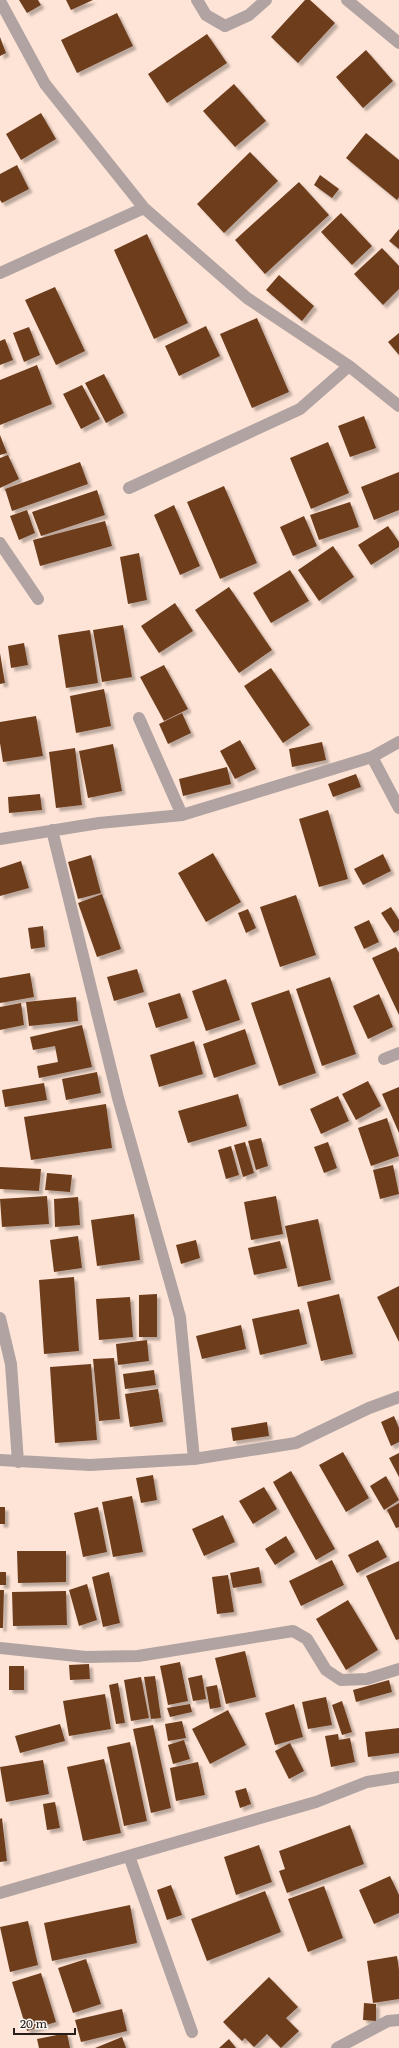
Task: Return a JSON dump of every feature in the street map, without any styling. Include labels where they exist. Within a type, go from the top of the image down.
[{"type":"street","points":[[197,0],[206,15],[225,26],[249,15],[266,0]]},
{"type":"street","points":[[347,0],[399,43]]},
{"type":"street","points":[[0,1],[10,22],[45,84],[144,208],[247,298],[349,366],[399,406]]},
{"type":"street","points":[[0,272],[144,208]]},
{"type":"street","points":[[129,488],[300,409],[349,366]]},
{"type":"street","points":[[0,543],[38,599]]},
{"type":"street","points":[[139,718],[182,815]]},
{"type":"street","points":[[0,839],[52,830],[182,815],[372,757],[399,742]]},
{"type":"street","points":[[372,757],[399,808]]},
{"type":"street","points":[[52,830],[118,1098],[180,1317],[194,1459]]},
{"type":"street","points":[[384,1059],[399,1053]]},
{"type":"street","points":[[0,1318],[11,1364],[18,1462]]},
{"type":"street","points":[[0,1460],[90,1465],[194,1459],[296,1442],[369,1408],[399,1397]]},
{"type":"street","points":[[0,1648],[86,1657],[138,1656],[293,1631],[307,1639],[326,1670],[341,1680],[367,1679],[399,1668]]},
{"type":"street","points":[[0,1893],[316,1802],[367,1782],[399,1777]]},
{"type":"street","points":[[130,1856],[192,2032]]},
{"type":"street","points":[[337,2048],[388,2021],[399,2020]]},
{"type":"building","points":[[19,0],[38,0],[41,5],[27,13]]},
{"type":"building","points":[[66,0],[93,0],[71,10]]},
{"type":"building","points":[[305,0],[310,0],[335,23],[298,63],[271,37]]},
{"type":"building","points":[[117,13],[133,46],[77,73],[61,40]]},
{"type":"building","points":[[207,34],[227,63],[167,103],[148,74]]},
{"type":"building","points":[[0,37],[6,53],[0,56]]},
{"type":"building","points":[[366,50],[393,81],[363,108],[336,77]]},
{"type":"building","points":[[234,84],[266,121],[235,147],[203,111]]},
{"type":"building","points":[[41,113],[56,139],[21,160],[6,134]]},
{"type":"building","points":[[366,133],[399,160],[399,197],[397,200],[346,158]]},
{"type":"building","points":[[250,152],[278,181],[224,233],[197,204]]},
{"type":"building","points":[[17,165],[29,189],[2,203],[0,200],[0,174]]},
{"type":"building","points":[[320,175],[339,189],[332,198],[314,185]]},
{"type":"building","points":[[299,182],[329,215],[265,274],[235,240]]},
{"type":"building","points":[[341,213],[372,246],[352,265],[321,232]]},
{"type":"building","points":[[399,229],[399,249],[389,241]]},
{"type":"building","points":[[147,234],[188,323],[154,339],[114,250]]},
{"type":"building","points":[[382,248],[399,266],[399,289],[383,305],[354,274]]},
{"type":"building","points":[[279,275],[314,306],[302,321],[266,290]]},
{"type":"building","points":[[55,287],[85,351],[56,365],[25,300]]},
{"type":"building","points":[[257,318],[289,392],[252,408],[220,334]]},
{"type":"building","points":[[206,326],[220,356],[179,376],[165,346]]},
{"type":"building","points":[[29,327],[40,355],[24,362],[13,333]]},
{"type":"building","points":[[399,333],[399,355],[388,342]]},
{"type":"building","points":[[5,339],[13,360],[0,365],[0,341]]},
{"type":"building","points":[[37,365],[52,404],[0,425],[0,380]]},
{"type":"building","points":[[104,374],[124,413],[106,423],[85,383]]},
{"type":"building","points":[[82,385],[100,419],[81,429],[63,394]]},
{"type":"building","points":[[364,416],[376,448],[350,457],[338,426]]},
{"type":"building","points":[[0,435],[7,453],[0,455]]},
{"type":"building","points":[[328,442],[349,493],[311,509],[290,458]]},
{"type":"building","points":[[8,455],[19,479],[0,488],[0,458]]},
{"type":"building","points":[[80,462],[88,484],[12,511],[5,489]]},
{"type":"building","points":[[399,472],[399,510],[374,520],[361,487]]},
{"type":"building","points":[[224,486],[257,563],[220,579],[187,502]]},
{"type":"building","points":[[97,490],[105,515],[41,536],[32,512]]},
{"type":"building","points":[[350,502],[359,527],[319,540],[310,515]]},
{"type":"building","points":[[174,505],[200,566],[180,575],[154,515]]},
{"type":"building","points":[[27,510],[35,533],[19,540],[10,516]]},
{"type":"building","points":[[304,516],[317,546],[293,556],[280,527]]},
{"type":"building","points":[[105,521],[112,546],[40,566],[33,540]]},
{"type":"building","points":[[388,526],[399,542],[399,547],[371,565],[358,545]]},
{"type":"building","points":[[333,546],[354,577],[319,601],[298,570]]},
{"type":"building","points":[[139,553],[147,600],[128,604],[120,557]]},
{"type":"building","points":[[290,570],[309,601],[271,623],[253,593]]},
{"type":"building","points":[[229,587],[272,650],[239,673],[195,610]]},
{"type":"building","points":[[175,603],[193,631],[159,653],[141,626]]},
{"type":"building","points":[[123,625],[132,677],[102,682],[93,630]]},
{"type":"building","points":[[90,630],[98,683],[66,688],[58,635]]},
{"type":"building","points":[[24,643],[28,665],[11,668],[8,646]]},
{"type":"building","points":[[0,653],[5,683],[0,684]]},
{"type":"building","points":[[164,665],[188,709],[164,721],[140,677]]},
{"type":"building","points":[[271,668],[310,725],[283,743],[244,686]]},
{"type":"building","points":[[104,689],[111,726],[76,733],[70,696]]},
{"type":"building","points":[[182,713],[191,733],[168,744],[159,724]]},
{"type":"building","points":[[36,716],[43,756],[3,762],[0,743],[0,722]]},
{"type":"building","points":[[240,740],[256,769],[235,779],[220,751]]},
{"type":"building","points":[[322,742],[326,760],[292,767],[289,749]]},
{"type":"building","points":[[113,744],[122,791],[88,798],[79,751]]},
{"type":"building","points":[[75,748],[82,805],[56,808],[49,752]]},
{"type":"building","points":[[227,767],[231,784],[183,796],[179,779]]},
{"type":"building","points":[[356,774],[361,787],[333,797],[328,784]]},
{"type":"building","points":[[40,794],[42,810],[9,813],[8,797]]},
{"type":"building","points":[[328,810],[348,879],[319,887],[299,819]]},
{"type":"building","points":[[213,853],[241,902],[206,922],[178,873]]},
{"type":"building","points":[[383,854],[391,871],[363,885],[354,869]]},
{"type":"building","points":[[91,855],[101,893],[78,899],[68,862]]},
{"type":"building","points":[[21,861],[29,888],[0,896],[0,868]]},
{"type":"building","points":[[102,894],[121,949],[97,957],[78,903]]},
{"type":"building","points":[[296,895],[316,955],[280,967],[260,907]]},
{"type":"building","points":[[391,907],[399,920],[399,930],[394,933],[381,913]]},
{"type":"building","points":[[248,909],[256,928],[246,933],[238,913]]},
{"type":"building","points":[[369,920],[379,942],[364,949],[354,927]]},
{"type":"building","points":[[43,926],[45,947],[31,949],[28,928]]},
{"type":"building","points":[[396,947],[399,953],[399,1015],[372,958]]},
{"type":"building","points":[[137,969],[144,992],[114,1001],[107,977]]},
{"type":"building","points":[[30,973],[34,997],[0,1003],[0,978]]},
{"type":"building","points":[[330,977],[356,1054],[322,1066],[296,989]]},
{"type":"building","points":[[226,979],[240,1020],[206,1031],[192,991]]},
{"type":"building","points":[[289,990],[316,1073],[279,1086],[251,1003]]},
{"type":"building","points":[[180,993],[188,1018],[156,1028],[148,1003]]},
{"type":"building","points":[[379,994],[393,1027],[368,1039],[353,1006]]},
{"type":"building","points":[[76,997],[78,1021],[29,1026],[26,1002]]},
{"type":"building","points":[[21,1003],[24,1025],[0,1030],[0,1007]]},
{"type":"building","points":[[82,1025],[92,1067],[39,1078],[37,1066],[58,1062],[55,1046],[33,1050],[30,1037]]},
{"type":"building","points":[[245,1029],[256,1064],[214,1078],[203,1044]]},
{"type":"building","points":[[194,1041],[203,1074],[159,1087],[150,1055]]},
{"type":"building","points":[[97,1072],[101,1093],[66,1100],[62,1079]]},
{"type":"building","points":[[368,1081],[381,1106],[356,1120],[342,1094]]},
{"type":"building","points":[[44,1083],[47,1100],[5,1107],[2,1090]]},
{"type":"building","points":[[399,1087],[399,1133],[382,1094]]},
{"type":"building","points":[[238,1094],[247,1126],[188,1143],[178,1111]]},
{"type":"building","points":[[338,1096],[349,1121],[321,1134],[310,1109]]},
{"type":"building","points":[[106,1104],[112,1148],[31,1160],[24,1117]]},
{"type":"building","points":[[387,1118],[399,1156],[371,1166],[358,1128]]},
{"type":"building","points":[[261,1138],[268,1166],[256,1170],[248,1141]]},
{"type":"building","points":[[245,1142],[254,1173],[243,1177],[234,1145]]},
{"type":"building","points":[[328,1142],[337,1168],[324,1173],[314,1147]]},
{"type":"building","points":[[231,1146],[239,1175],[226,1179],[218,1150]]},
{"type":"building","points":[[393,1165],[399,1194],[380,1199],[373,1170]]},
{"type":"building","points":[[0,1167],[41,1169],[39,1191],[0,1189]]},
{"type":"building","points":[[47,1173],[72,1175],[70,1192],[45,1190]]},
{"type":"building","points":[[47,1196],[49,1224],[2,1227],[0,1199]]},
{"type":"building","points":[[276,1196],[283,1234],[251,1240],[244,1202]]},
{"type":"building","points":[[78,1197],[80,1225],[55,1227],[54,1199]]},
{"type":"building","points":[[134,1214],[140,1260],[97,1266],[91,1220]]},
{"type":"building","points":[[318,1219],[331,1280],[298,1287],[285,1226]]},
{"type":"building","points":[[78,1236],[82,1268],[54,1272],[50,1240]]},
{"type":"building","points":[[196,1240],[200,1258],[181,1264],[176,1245]]},
{"type":"building","points":[[280,1241],[287,1268],[254,1275],[248,1248]]},
{"type":"building","points":[[74,1277],[79,1351],[44,1354],[39,1280]]},
{"type":"building","points":[[399,1286],[399,1342],[377,1297]]},
{"type":"building","points":[[157,1294],[157,1337],[139,1337],[139,1295]]},
{"type":"building","points":[[339,1294],[353,1354],[321,1361],[307,1302]]},
{"type":"building","points":[[130,1297],[133,1337],[99,1340],[96,1299]]},
{"type":"building","points":[[299,1309],[307,1344],[260,1355],[252,1319]]},
{"type":"building","points":[[241,1325],[246,1349],[202,1359],[196,1336]]},
{"type":"building","points":[[147,1340],[149,1361],[118,1365],[116,1344]]},
{"type":"building","points":[[114,1358],[120,1419],[99,1421],[93,1359]]},
{"type":"building","points":[[91,1364],[97,1440],[55,1443],[50,1367]]},
{"type":"building","points":[[154,1370],[156,1385],[125,1389],[123,1374]]},
{"type":"building","points":[[158,1389],[163,1422],[130,1427],[125,1394]]},
{"type":"building","points":[[394,1416],[399,1428],[399,1442],[391,1446],[381,1422]]},
{"type":"building","points":[[267,1422],[269,1436],[233,1441],[231,1428]]},
{"type":"building","points":[[343,1452],[369,1498],[346,1512],[319,1465]]},
{"type":"building","points":[[399,1453],[399,1477],[389,1458]]},
{"type":"building","points":[[291,1471],[335,1549],[316,1560],[273,1482]]},
{"type":"building","points":[[153,1475],[157,1500],[141,1503],[136,1478]]},
{"type":"building","points":[[386,1476],[399,1500],[384,1510],[370,1486]]},
{"type":"building","points":[[264,1487],[277,1509],[253,1524],[239,1501]]},
{"type":"building","points":[[132,1496],[143,1552],[113,1557],[102,1502]]},
{"type":"building","points":[[399,1503],[399,1527],[396,1528],[387,1510]]},
{"type":"building","points":[[0,1507],[5,1507],[5,1524],[0,1524]]},
{"type":"building","points":[[98,1507],[107,1552],[83,1557],[74,1513]]},
{"type":"building","points":[[223,1515],[235,1542],[204,1556],[192,1529]]},
{"type":"building","points":[[286,1536],[295,1552],[275,1565],[265,1549]]},
{"type":"building","points":[[378,1540],[387,1557],[357,1573],[348,1555]]},
{"type":"building","points":[[17,1551],[66,1551],[66,1582],[18,1583]]},
{"type":"building","points":[[332,1560],[344,1585],[301,1606],[289,1581]]},
{"type":"building","points":[[399,1561],[399,1639],[396,1640],[366,1576]]},
{"type":"building","points":[[259,1567],[262,1583],[233,1588],[230,1573]]},
{"type":"building","points":[[0,1572],[6,1572],[6,1585],[0,1585]]},
{"type":"building","points":[[109,1572],[120,1623],[103,1627],[92,1577]]},
{"type":"building","points":[[228,1575],[234,1612],[217,1614],[212,1577]]},
{"type":"building","points":[[87,1584],[97,1620],[79,1626],[69,1590]]},
{"type":"building","points":[[0,1590],[4,1590],[3,1628],[0,1628]]},
{"type":"building","points":[[66,1591],[67,1625],[13,1626],[12,1592]]},
{"type":"building","points":[[348,1600],[378,1650],[346,1670],[316,1619]]},
{"type":"building","points":[[245,1651],[256,1697],[226,1704],[215,1658]]},
{"type":"building","points":[[180,1662],[188,1701],[168,1705],[160,1666]]},
{"type":"building","points":[[89,1664],[90,1679],[70,1680],[69,1665]]},
{"type":"building","points":[[9,1666],[24,1666],[24,1690],[9,1690]]},
{"type":"building","points":[[202,1675],[206,1699],[193,1701],[188,1678]]},
{"type":"building","points":[[155,1676],[161,1718],[151,1719],[144,1677]]},
{"type":"building","points":[[141,1677],[149,1718],[131,1721],[124,1680]]},
{"type":"building","points":[[389,1680],[392,1692],[356,1702],[353,1690]]},
{"type":"building","points":[[118,1683],[125,1723],[116,1724],[109,1685]]},
{"type":"building","points":[[217,1685],[221,1707],[210,1709],[206,1687]]},
{"type":"building","points":[[105,1694],[111,1729],[69,1736],[63,1701]]},
{"type":"building","points":[[326,1697],[332,1725],[308,1729],[302,1702]]},
{"type":"building","points":[[342,1701],[352,1732],[342,1735],[332,1705]]},
{"type":"building","points":[[190,1704],[192,1712],[170,1717],[167,1708]]},
{"type":"building","points":[[294,1704],[303,1737],[275,1745],[265,1713]]},
{"type":"building","points":[[228,1710],[246,1745],[210,1764],[192,1729]]},
{"type":"building","points":[[182,1721],[186,1738],[168,1741],[165,1724]]},
{"type":"building","points":[[60,1724],[65,1741],[20,1753],[15,1736]]},
{"type":"building","points":[[153,1725],[171,1808],[151,1813],[133,1729]]},
{"type":"building","points":[[399,1728],[399,1753],[368,1757],[365,1732]]},
{"type":"building","points":[[338,1734],[339,1740],[350,1738],[355,1762],[331,1767],[325,1736]]},
{"type":"building","points":[[184,1740],[190,1759],[173,1764],[168,1745]]},
{"type":"building","points":[[130,1742],[147,1821],[124,1826],[107,1747]]},
{"type":"building","points":[[290,1743],[304,1771],[289,1779],[275,1751]]},
{"type":"building","points":[[104,1759],[121,1833],[83,1841],[67,1767]]},
{"type":"building","points":[[43,1760],[49,1794],[6,1802],[0,1767]]},
{"type":"building","points":[[198,1762],[205,1795],[176,1801],[170,1768]]},
{"type":"building","points":[[246,1788],[251,1804],[240,1808],[235,1791]]},
{"type":"building","points":[[55,1802],[60,1828],[47,1830],[43,1804]]},
{"type":"building","points":[[2,1818],[7,1861],[0,1862],[0,1819]]},
{"type":"building","points":[[350,1825],[364,1864],[287,1893],[279,1871],[285,1869],[279,1851]]},
{"type":"building","points":[[259,1845],[272,1882],[236,1895],[224,1857]]},
{"type":"building","points":[[390,1876],[399,1895],[399,1913],[374,1924],[359,1890]]},
{"type":"building","points":[[171,1885],[182,1915],[167,1920],[157,1890]]},
{"type":"building","points":[[324,1886],[343,1938],[308,1952],[288,1899]]},
{"type":"building","points":[[265,1891],[281,1932],[207,1961],[191,1919]]},
{"type":"building","points":[[130,1905],[137,1943],[52,1961],[44,1923]]},
{"type":"building","points":[[28,1921],[38,1965],[10,1972],[0,1927]]},
{"type":"building","points":[[397,1956],[399,1970],[399,1999],[373,2003],[367,1961]]},
{"type":"building","points":[[86,1959],[101,2004],[73,2013],[58,1968]]},
{"type":"building","points":[[41,1973],[56,2022],[27,2031],[12,1982]]},
{"type":"building","points":[[269,1977],[298,2007],[286,2018],[299,2031],[281,2048],[267,2034],[254,2047],[245,2038],[242,2041],[223,2022]]},
{"type":"building","points":[[364,2003],[376,2004],[376,2021],[363,2020]]},
{"type":"building","points":[[122,2009],[127,2031],[81,2042],[75,2020]]},
{"type":"building","points":[[67,2033],[70,2048],[39,2048],[37,2039]]},
{"type":"building","points":[[122,2037],[126,2048],[95,2048]]},
{"type":"building","points":[[229,2039],[236,2048],[219,2048]]}]
